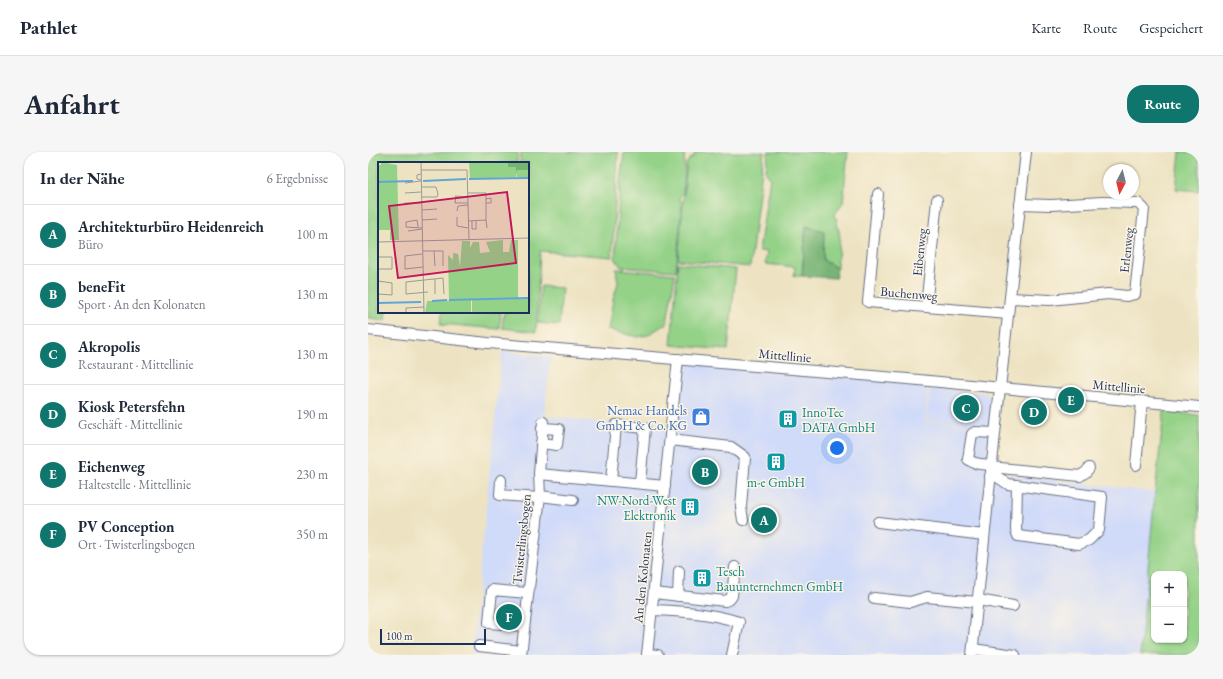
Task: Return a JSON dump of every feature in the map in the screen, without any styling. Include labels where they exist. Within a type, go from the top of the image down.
[{"type":"street","points":[[1015,655],[972,652],[994,433],[1026,152]]},
{"type":"street","name":"Buchenweg","points":[[878,194],[868,302],[1008,314]]},
{"type":"street","name":"Eibenweg","points":[[926,307],[937,200]]},
{"type":"street","name":"Erlenweg","points":[[1010,298],[1050,300],[1108,294],[1127,296],[1135,294],[1144,209],[1138,204],[1103,202],[1051,206],[1020,204]]},
{"type":"street","name":"Mittellinie","points":[[368,330],[488,343],[912,379],[1199,407]]},
{"type":"street","name":"An den Kolonaten","points":[[651,655],[652,610],[678,359]]},
{"type":"street","points":[[1136,465],[1142,401]]},
{"type":"street","name":"Twisterlingsbogen","points":[[521,653],[540,497],[539,474],[542,425],[559,429],[557,445],[541,443]]},
{"type":"street","points":[[609,480],[616,425],[644,428],[640,483]]},
{"type":"street","points":[[609,480],[611,432]]},
{"type":"street","points":[[994,433],[975,432],[972,434],[968,459],[970,461],[991,469],[1080,476],[1089,468]]},
{"type":"street","points":[[670,440],[731,447],[745,457],[742,507],[743,520]]},
{"type":"street","points":[[991,469],[996,476],[1008,484],[1102,497],[1099,530],[1089,540],[1079,544],[1018,536],[1016,530],[1017,486]]},
{"type":"street","points":[[539,474],[665,486]]},
{"type":"street","points":[[501,480],[500,495],[573,500]]},
{"type":"street","points":[[878,522],[984,535]]},
{"type":"street","points":[[654,593],[726,601],[732,596],[735,567]]},
{"type":"street","points":[[678,596],[679,571]]},
{"type":"street","points":[[524,626],[489,623],[492,590],[528,593]]},
{"type":"street","points":[[874,598],[910,602],[927,597],[978,601],[1013,606]]},
{"type":"street","points":[[652,610],[717,615],[739,622],[732,655]]},
{"type":"street","points":[[479,646],[521,653]]},
{"type":"shaded area","points":[[502,351],[551,357],[544,416],[670,430],[678,359],[929,380],[925,421],[991,427],[986,472],[1155,492],[1140,655],[471,655]]},
{"type":"shaded area","points":[[930,388],[985,393],[991,397],[993,402],[992,426],[926,420]]},
{"type":"green space","points":[[368,152],[518,152],[517,162],[378,162],[378,313],[386,313],[385,320],[368,318]]},
{"type":"green space","points":[[521,152],[618,152],[612,257],[540,251],[536,332],[502,328],[504,313],[529,313],[529,162],[520,162]]},
{"type":"green space","points":[[624,152],[684,152],[685,170],[683,194],[679,198],[682,202],[676,271],[621,267],[615,258],[620,182]]},
{"type":"green space","points":[[695,152],[764,152],[750,267],[678,260],[687,162],[695,155]]},
{"type":"green space","points":[[768,152],[848,152],[843,202],[835,214],[840,236],[837,268],[823,260],[824,231],[806,226],[802,276],[794,276],[795,267],[765,264],[767,252],[759,251],[770,178],[766,173]]},
{"type":"green space","points":[[1180,152],[1199,152],[1199,191],[1176,189]]},
{"type":"green space","points":[[806,226],[824,231],[823,260],[837,268],[836,278],[802,276]]},
{"type":"green space","points":[[678,263],[736,269],[728,350],[671,345]]},
{"type":"green space","points":[[616,269],[675,274],[667,323],[648,335],[638,337],[608,330],[613,300],[618,283]]},
{"type":"green space","points":[[541,286],[562,288],[559,325],[538,323]]},
{"type":"green space","points":[[442,313],[501,313],[499,329],[441,324]]},
{"type":"green space","points":[[1164,412],[1199,415],[1199,655],[1140,655]]},
{"type":"place","name":"Eichenweg","points":[[1071,400]]},
{"type":"place","name":"Akropolis","points":[[966,408]]},
{"type":"place","name":"Kiosk Petersfehn","points":[[1034,412]]},
{"type":"place","name":"Nemac Handels GmbH & Co. KG","points":[[701,417]]},
{"type":"place","name":"InnoTec DATA GmbH","points":[[788,419]]},
{"type":"place","name":"m-e GmbH","points":[[776,462]]},
{"type":"place","name":"beneFit","points":[[705,472]]},
{"type":"place","name":"NW-Nord-West Elektronik","points":[[690,507]]},
{"type":"place","name":"Architekturbüro Heidenreich","points":[[764,520]]},
{"type":"place","name":"Tesch Bauunternehmen GmbH","points":[[702,578]]},
{"type":"place","name":"PV Conception","points":[[509,617]]}]
